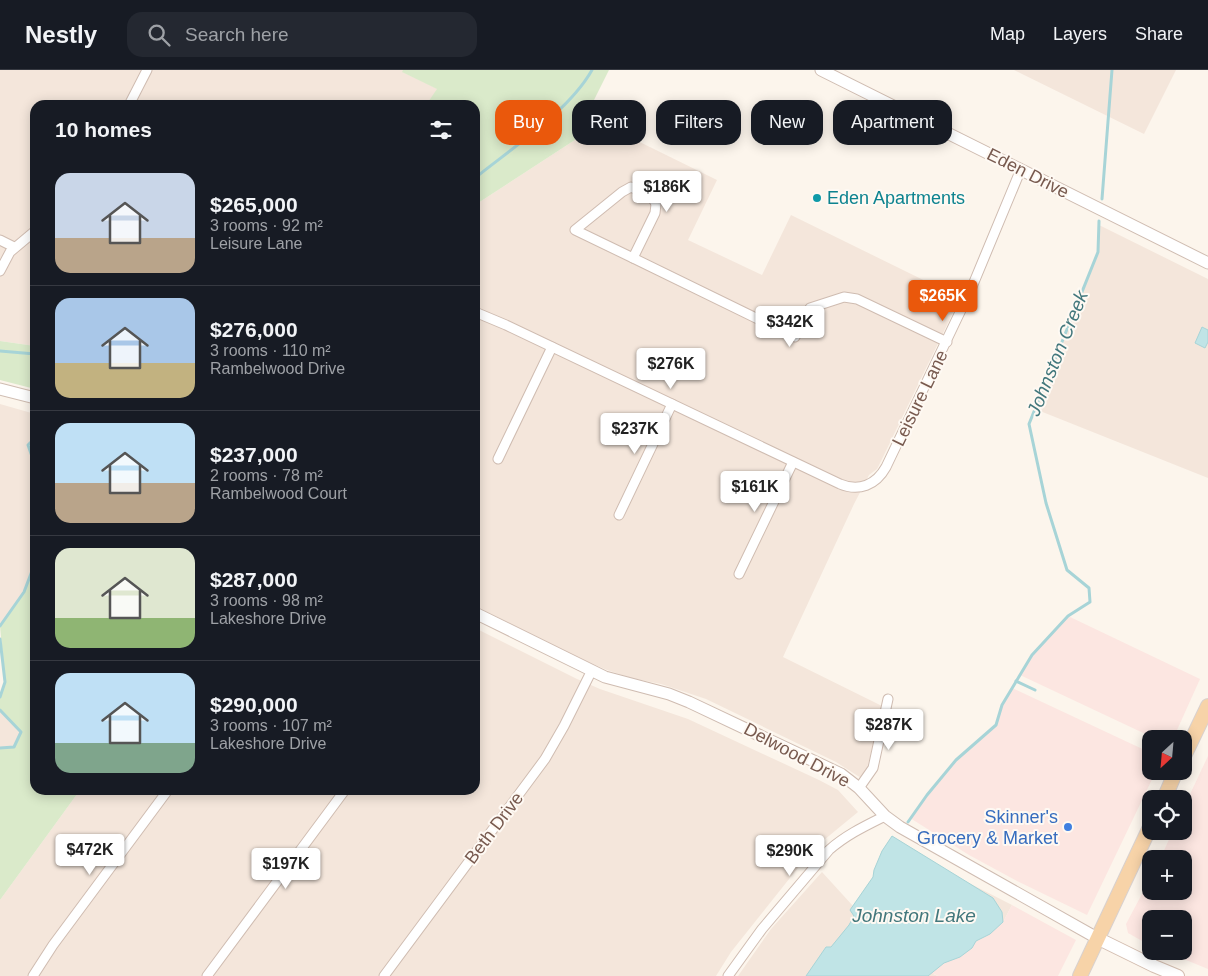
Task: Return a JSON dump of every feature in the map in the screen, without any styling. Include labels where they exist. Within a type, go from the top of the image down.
[{"type":"main road","points":[[1192,739],[1208,706]]},
{"type":"main road","points":[[1080,976],[1144,840]]},
{"type":"main road","points":[[1097,938],[1178,976]]},
{"type":"street","points":[[132,100],[147,70]]},
{"type":"street","name":"Eden Drive","points":[[822,70],[1208,263]]},
{"type":"street","name":"Leisure Lane","points":[[793,462],[848,487],[859,488],[871,484],[882,475],[977,277],[1021,169]]},
{"type":"street","points":[[633,258],[657,206],[652,197],[631,188],[622,192],[575,230],[795,337],[810,308],[847,296],[947,342]]},
{"type":"street","points":[[0,272],[7,256],[30,236]]},
{"type":"street","points":[[0,240],[14,248]]},
{"type":"street","points":[[480,314],[506,324],[793,462],[739,574]]},
{"type":"street","points":[[498,459],[552,347]]},
{"type":"street","points":[[0,389],[30,397]]},
{"type":"street","points":[[619,515],[672,404]]},
{"type":"street","name":"Delwood Drive","points":[[480,616],[591,672],[618,682],[679,698],[702,707],[828,767],[846,777],[886,816],[905,830],[1097,938]]},
{"type":"street","name":"Beth Drive","points":[[384,976],[545,759],[591,672]]},
{"type":"street","points":[[859,788],[873,768],[888,699]]},
{"type":"street","points":[[34,976],[53,945],[164,795]]},
{"type":"street","points":[[208,976],[341,795]]},
{"type":"street","points":[[728,976],[762,929],[829,850],[846,836],[886,816]]},
{"type":"shaded area","points":[[0,70],[403,70],[403,72],[438,89],[430,100],[30,100],[30,345],[0,341]]},
{"type":"shaded area","points":[[1014,70],[1176,70],[1144,134]]},
{"type":"shaded area","points":[[572,142],[572,145],[646,145],[717,180],[688,240],[762,275],[791,215],[960,298],[877,469],[869,475],[854,504],[783,657],[882,706],[867,769],[861,778],[836,762],[706,699],[661,684],[631,678],[607,670],[480,608],[480,202]]},
{"type":"shaded area","points":[[1099,225],[1208,279],[1208,478],[1035,409],[1098,252]]},
{"type":"shaded area","points":[[0,404],[30,413],[30,443],[28,445],[30,451],[30,576],[24,592],[0,626]]},
{"type":"shaded area","points":[[1068,616],[1200,679],[1177,730],[1142,730],[1142,732],[1020,675],[1032,655]]},
{"type":"shaded area","points":[[480,630],[577,679],[600,689],[688,719],[819,780],[838,790],[858,812],[813,849],[731,952],[716,976],[0,976],[0,900],[76,795],[480,795]]},
{"type":"shaded area","points":[[1012,688],[1142,749],[1142,780],[1152,780],[1147,790],[1142,790],[1142,800],[1087,915],[969,855],[910,818],[956,760],[996,725],[1002,705]]},
{"type":"shaded area","points":[[0,710],[21,732],[14,747],[0,748]]},
{"type":"shaded area","points":[[1208,756],[1208,969],[1186,960],[1192,960],[1192,910],[1142,910],[1142,941],[1128,933],[1126,924],[1142,894],[1142,900],[1192,900],[1192,850],[1164,850],[1169,840],[1192,840],[1192,790]]},
{"type":"shaded area","name":"Johnston Lake","points":[[892,836],[965,881],[1012,905],[1003,922],[933,974],[938,976],[738,976],[771,929],[822,872],[853,906],[873,877],[882,851]]},
{"type":"shaded area","points":[[1012,905],[1076,940],[1058,976],[938,976],[932,973],[944,963],[960,957],[972,948],[976,941],[990,934],[1003,922]]},
{"type":"green space","points":[[403,70],[609,70],[594,100],[572,100],[572,142],[480,202],[480,100],[429,100],[437,89],[402,72]]},
{"type":"green space","points":[[0,341],[30,345],[30,388],[0,380]]},
{"type":"green space","points":[[30,576],[30,795],[76,795],[0,900],[0,748],[14,747],[21,732],[0,710],[0,697],[5,682],[0,626],[24,592]]},
{"type":"water","points":[[1202,327],[1208,330],[1208,342],[1205,348],[1195,343]]},
{"type":"water","name":"Johnston Lake","points":[[892,836],[993,898],[1002,912],[1003,922],[990,934],[976,941],[972,948],[960,957],[944,963],[928,976],[806,976],[826,947],[831,947],[849,925],[854,916],[850,910],[873,877],[882,851]]},
{"type":"waterway","points":[[480,174],[555,114],[582,85],[592,70]]},
{"type":"waterway","name":"Johnston Creek","points":[[1102,199],[1112,70]]},
{"type":"waterway","name":"Johnston Creek","points":[[908,822],[927,795],[956,760],[996,725],[1002,705],[1032,655],[1068,616],[1090,602],[1089,588],[1067,570],[1046,503],[1029,424],[1098,252],[1099,221]]},
{"type":"waterway","points":[[0,351],[30,354]]},
{"type":"waterway","points":[[30,443],[28,445],[30,451]]},
{"type":"waterway","points":[[0,626],[24,592],[30,576]]},
{"type":"waterway","points":[[0,639],[5,682],[0,697]]},
{"type":"waterway","points":[[1016,681],[1035,690]]},
{"type":"waterway","points":[[0,710],[21,732],[14,747],[0,748]]},
{"type":"place","name":"Eden Apartments","points":[[817,198]]},
{"type":"place","name":"Skinner's Grocery & Market","points":[[1068,827]]}]
